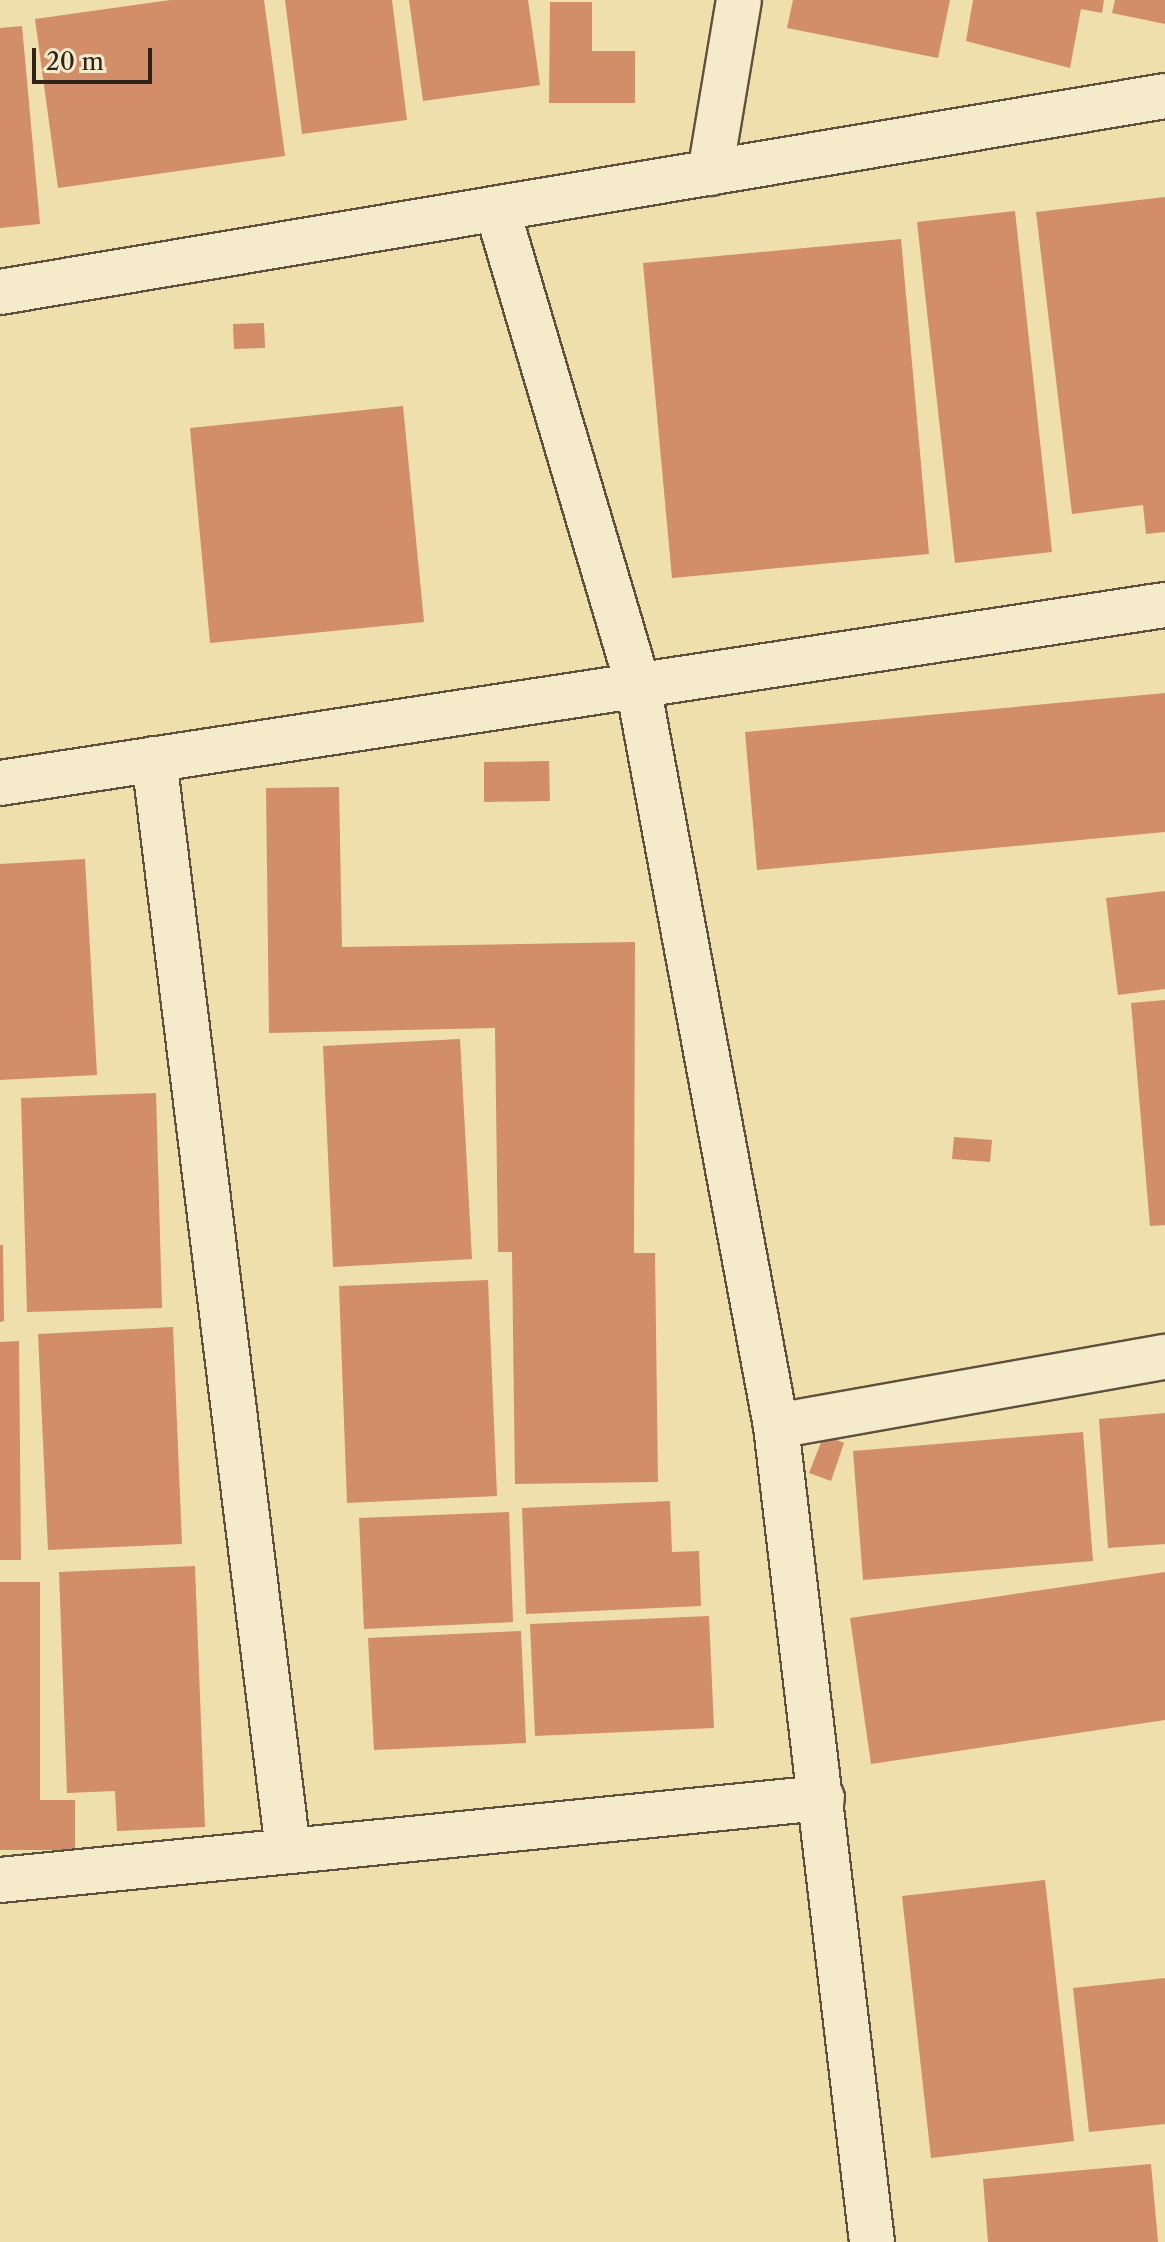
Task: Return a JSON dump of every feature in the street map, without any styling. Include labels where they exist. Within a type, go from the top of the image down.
[{"type":"street","points":[[710,173],[739,0]]},
{"type":"street","points":[[0,292],[1165,96]]},
{"type":"street","points":[[497,209],[638,686],[776,1426],[872,2242]]},
{"type":"street","points":[[0,783],[1165,605]]},
{"type":"street","points":[[154,759],[288,1851]]},
{"type":"street","points":[[776,1426],[1165,1357]]},
{"type":"street","points":[[0,1880],[822,1798]]},
{"type":"building","points":[[170,0],[264,0],[285,156],[58,188],[35,19]]},
{"type":"building","points":[[285,0],[392,0],[407,120],[302,134]]},
{"type":"building","points":[[409,0],[528,0],[540,85],[423,101]]},
{"type":"building","points":[[793,0],[950,0],[938,58],[787,28]]},
{"type":"building","points":[[973,0],[1104,0],[1102,13],[1081,9],[1070,68],[966,41]]},
{"type":"building","points":[[1115,0],[1165,0],[1165,24],[1112,13]]},
{"type":"building","points":[[550,2],[592,2],[592,51],[635,51],[635,103],[549,103]]},
{"type":"building","points":[[22,26],[40,224],[0,228],[0,28]]},
{"type":"building","points":[[1165,197],[1165,532],[1146,534],[1143,505],[1072,514],[1036,212]]},
{"type":"building","points":[[1015,211],[1052,552],[955,563],[917,222]]},
{"type":"building","points":[[901,239],[929,554],[672,578],[643,263]]},
{"type":"building","points":[[264,323],[265,348],[234,349],[233,324]]},
{"type":"building","points":[[403,406],[424,622],[210,643],[190,428]]},
{"type":"building","points":[[1165,693],[1165,832],[757,870],[745,732]]},
{"type":"building","points":[[549,761],[550,801],[484,802],[484,762]]},
{"type":"building","points":[[339,787],[342,947],[635,942],[634,1253],[655,1253],[658,1482],[515,1484],[512,1252],[498,1252],[495,1028],[269,1033],[266,788]]},
{"type":"building","points":[[85,859],[97,1075],[0,1080],[0,864]]},
{"type":"building","points":[[1165,891],[1165,989],[1118,995],[1106,898]]},
{"type":"building","points":[[1165,1000],[1165,1225],[1150,1226],[1131,1003]]},
{"type":"building","points":[[460,1039],[472,1259],[333,1267],[323,1046]]},
{"type":"building","points":[[156,1093],[162,1308],[27,1312],[21,1098]]},
{"type":"building","points":[[954,1137],[992,1140],[990,1162],[952,1159]]},
{"type":"building","points":[[0,1245],[3,1245],[4,1321],[0,1322]]},
{"type":"building","points":[[488,1280],[497,1496],[347,1503],[339,1286]]},
{"type":"building","points":[[173,1327],[182,1544],[48,1550],[38,1334]]},
{"type":"building","points":[[19,1341],[21,1560],[0,1560],[0,1342]]},
{"type":"building","points":[[1165,1413],[1165,1544],[1108,1548],[1099,1419]]},
{"type":"building","points":[[1083,1432],[1093,1561],[863,1580],[853,1451]]},
{"type":"building","points":[[824,1435],[844,1443],[831,1481],[809,1473]]},
{"type":"building","points":[[670,1501],[672,1552],[699,1551],[701,1606],[526,1614],[522,1508]]},
{"type":"building","points":[[509,1512],[513,1622],[364,1629],[359,1518]]},
{"type":"building","points":[[195,1566],[205,1827],[117,1831],[115,1791],[67,1793],[59,1572]]},
{"type":"building","points":[[1165,1572],[1165,1720],[871,1764],[850,1618]]},
{"type":"building","points":[[0,1582],[40,1582],[40,1800],[75,1800],[75,1850],[0,1850]]},
{"type":"building","points":[[709,1616],[714,1728],[535,1736],[530,1624]]},
{"type":"building","points":[[521,1631],[526,1743],[374,1750],[368,1638]]},
{"type":"building","points":[[1045,1880],[1074,2141],[931,2158],[902,1896]]},
{"type":"building","points":[[1165,1978],[1165,2124],[1089,2132],[1073,1988]]},
{"type":"building","points":[[1151,2164],[1158,2242],[988,2242],[983,2179]]}]
